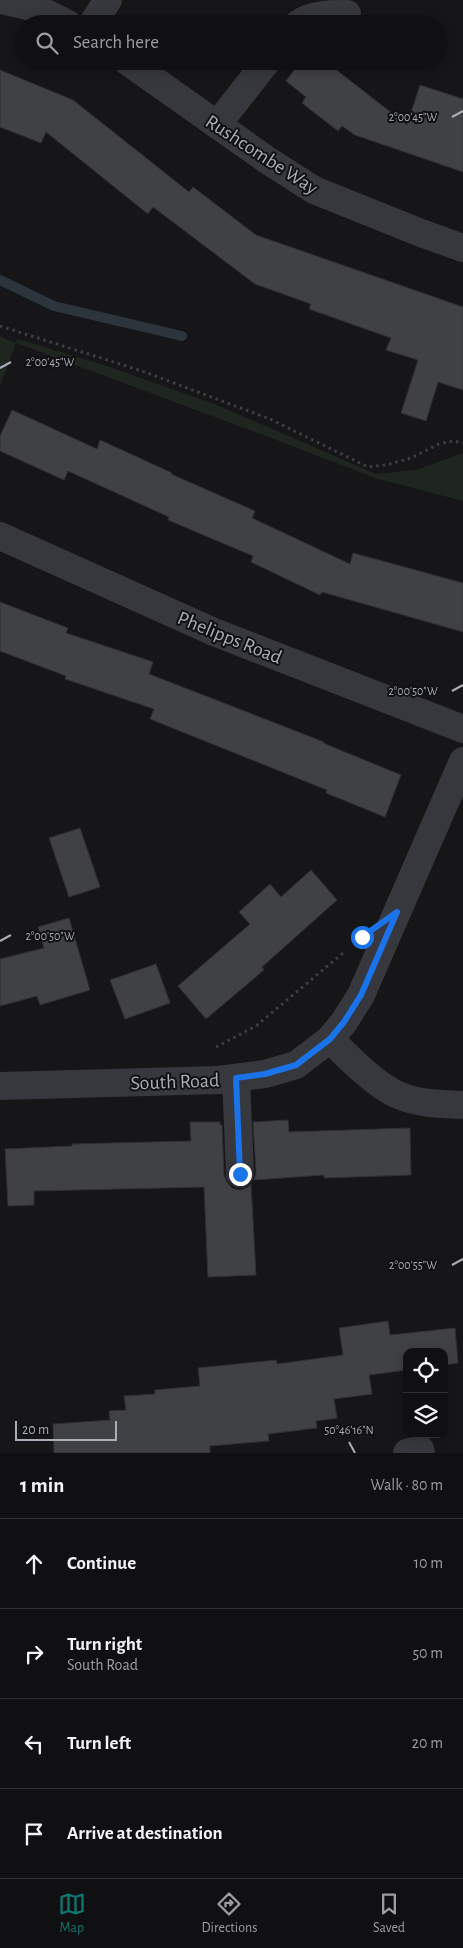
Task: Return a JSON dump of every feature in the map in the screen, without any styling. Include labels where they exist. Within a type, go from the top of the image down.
[{"type":"street","points":[[2,0],[36,8],[50,15]]},
{"type":"street","points":[[98,15],[108,0]]},
{"type":"street","points":[[325,15],[347,14]]},
{"type":"street","name":"Rushcombe Way","points":[[140,70],[314,190],[463,248]]},
{"type":"street","points":[[218,125],[260,70]]},
{"type":"street","name":"Phelipps Road","points":[[0,536],[214,632],[463,729]]},
{"type":"street","name":"South Road","points":[[0,1086],[219,1080],[265,1074],[296,1065],[330,1039],[344,1022],[361,995],[463,761]]},
{"type":"street","points":[[330,1039],[363,1071],[398,1095],[429,1103],[463,1105]]},
{"type":"street","points":[[236,1078],[240,1174]]},
{"type":"path","points":[[0,326],[142,371],[270,419],[368,467],[386,465],[411,458],[439,444],[463,443]]},
{"type":"path","points":[[215,1047],[256,1026],[347,949]]},
{"type":"shaded area","points":[[0,336],[15,343],[18,339],[107,366],[217,405],[376,474],[416,470],[463,453],[463,501],[375,478],[16,343],[0,386]]},
{"type":"building","points":[[0,70],[73,100],[189,192],[193,187],[256,235],[463,307],[463,390],[438,382],[426,421],[401,413],[418,360],[386,350],[391,338],[309,309],[311,304],[255,284],[153,207],[148,214],[46,132],[41,143],[0,127]]},
{"type":"building","points":[[294,70],[337,70],[407,125],[420,85],[463,99],[463,172],[355,135],[342,126],[338,131],[302,103],[306,97],[286,81]]},
{"type":"building","points":[[12,410],[97,449],[100,440],[255,511],[252,518],[350,564],[353,553],[463,583],[463,632],[322,592],[320,595],[251,562],[253,556],[168,520],[169,517],[68,471],[64,480],[0,451],[0,436]]},
{"type":"building","points":[[0,602],[68,628],[66,633],[153,662],[149,674],[324,742],[401,775],[385,817],[326,793],[327,790],[150,719],[154,709],[65,679],[66,676],[0,651]]},
{"type":"building","points":[[80,828],[100,887],[69,897],[49,838]]},
{"type":"building","points":[[311,870],[337,900],[262,967],[264,970],[206,1019],[178,986],[250,924],[239,912],[270,884],[281,897]]},
{"type":"building","points":[[69,918],[90,990],[40,1005],[37,996],[0,1006],[0,959],[44,948],[38,927]]},
{"type":"building","points":[[156,964],[170,1003],[125,1019],[110,980]]},
{"type":"building","points":[[288,1120],[289,1132],[410,1128],[411,1175],[324,1178],[324,1175],[254,1180],[256,1173],[253,1122]]},
{"type":"building","points":[[190,1122],[220,1122],[220,1125],[222,1125],[224,1175],[227,1182],[232,1188],[240,1190],[251,1184],[256,1275],[208,1277],[204,1187],[34,1191],[34,1205],[8,1206],[5,1149],[72,1146],[72,1144],[191,1141]]},
{"type":"building","points":[[388,1321],[390,1335],[455,1328],[458,1363],[448,1364],[448,1348],[403,1348],[403,1371],[369,1375],[372,1394],[334,1399],[337,1418],[316,1421],[317,1428],[268,1434],[269,1441],[210,1446],[210,1453],[54,1453],[53,1424],[110,1420],[109,1411],[126,1410],[124,1396],[155,1394],[155,1390],[200,1386],[198,1368],[276,1360],[277,1364],[343,1355],[339,1328]]},
{"type":"waterway","points":[[0,280],[54,306],[182,336]]},
{"type":"route","points":[[240,1174],[236,1078],[265,1074],[296,1065],[330,1039],[344,1022],[361,995],[397,912],[362,937]]}]
